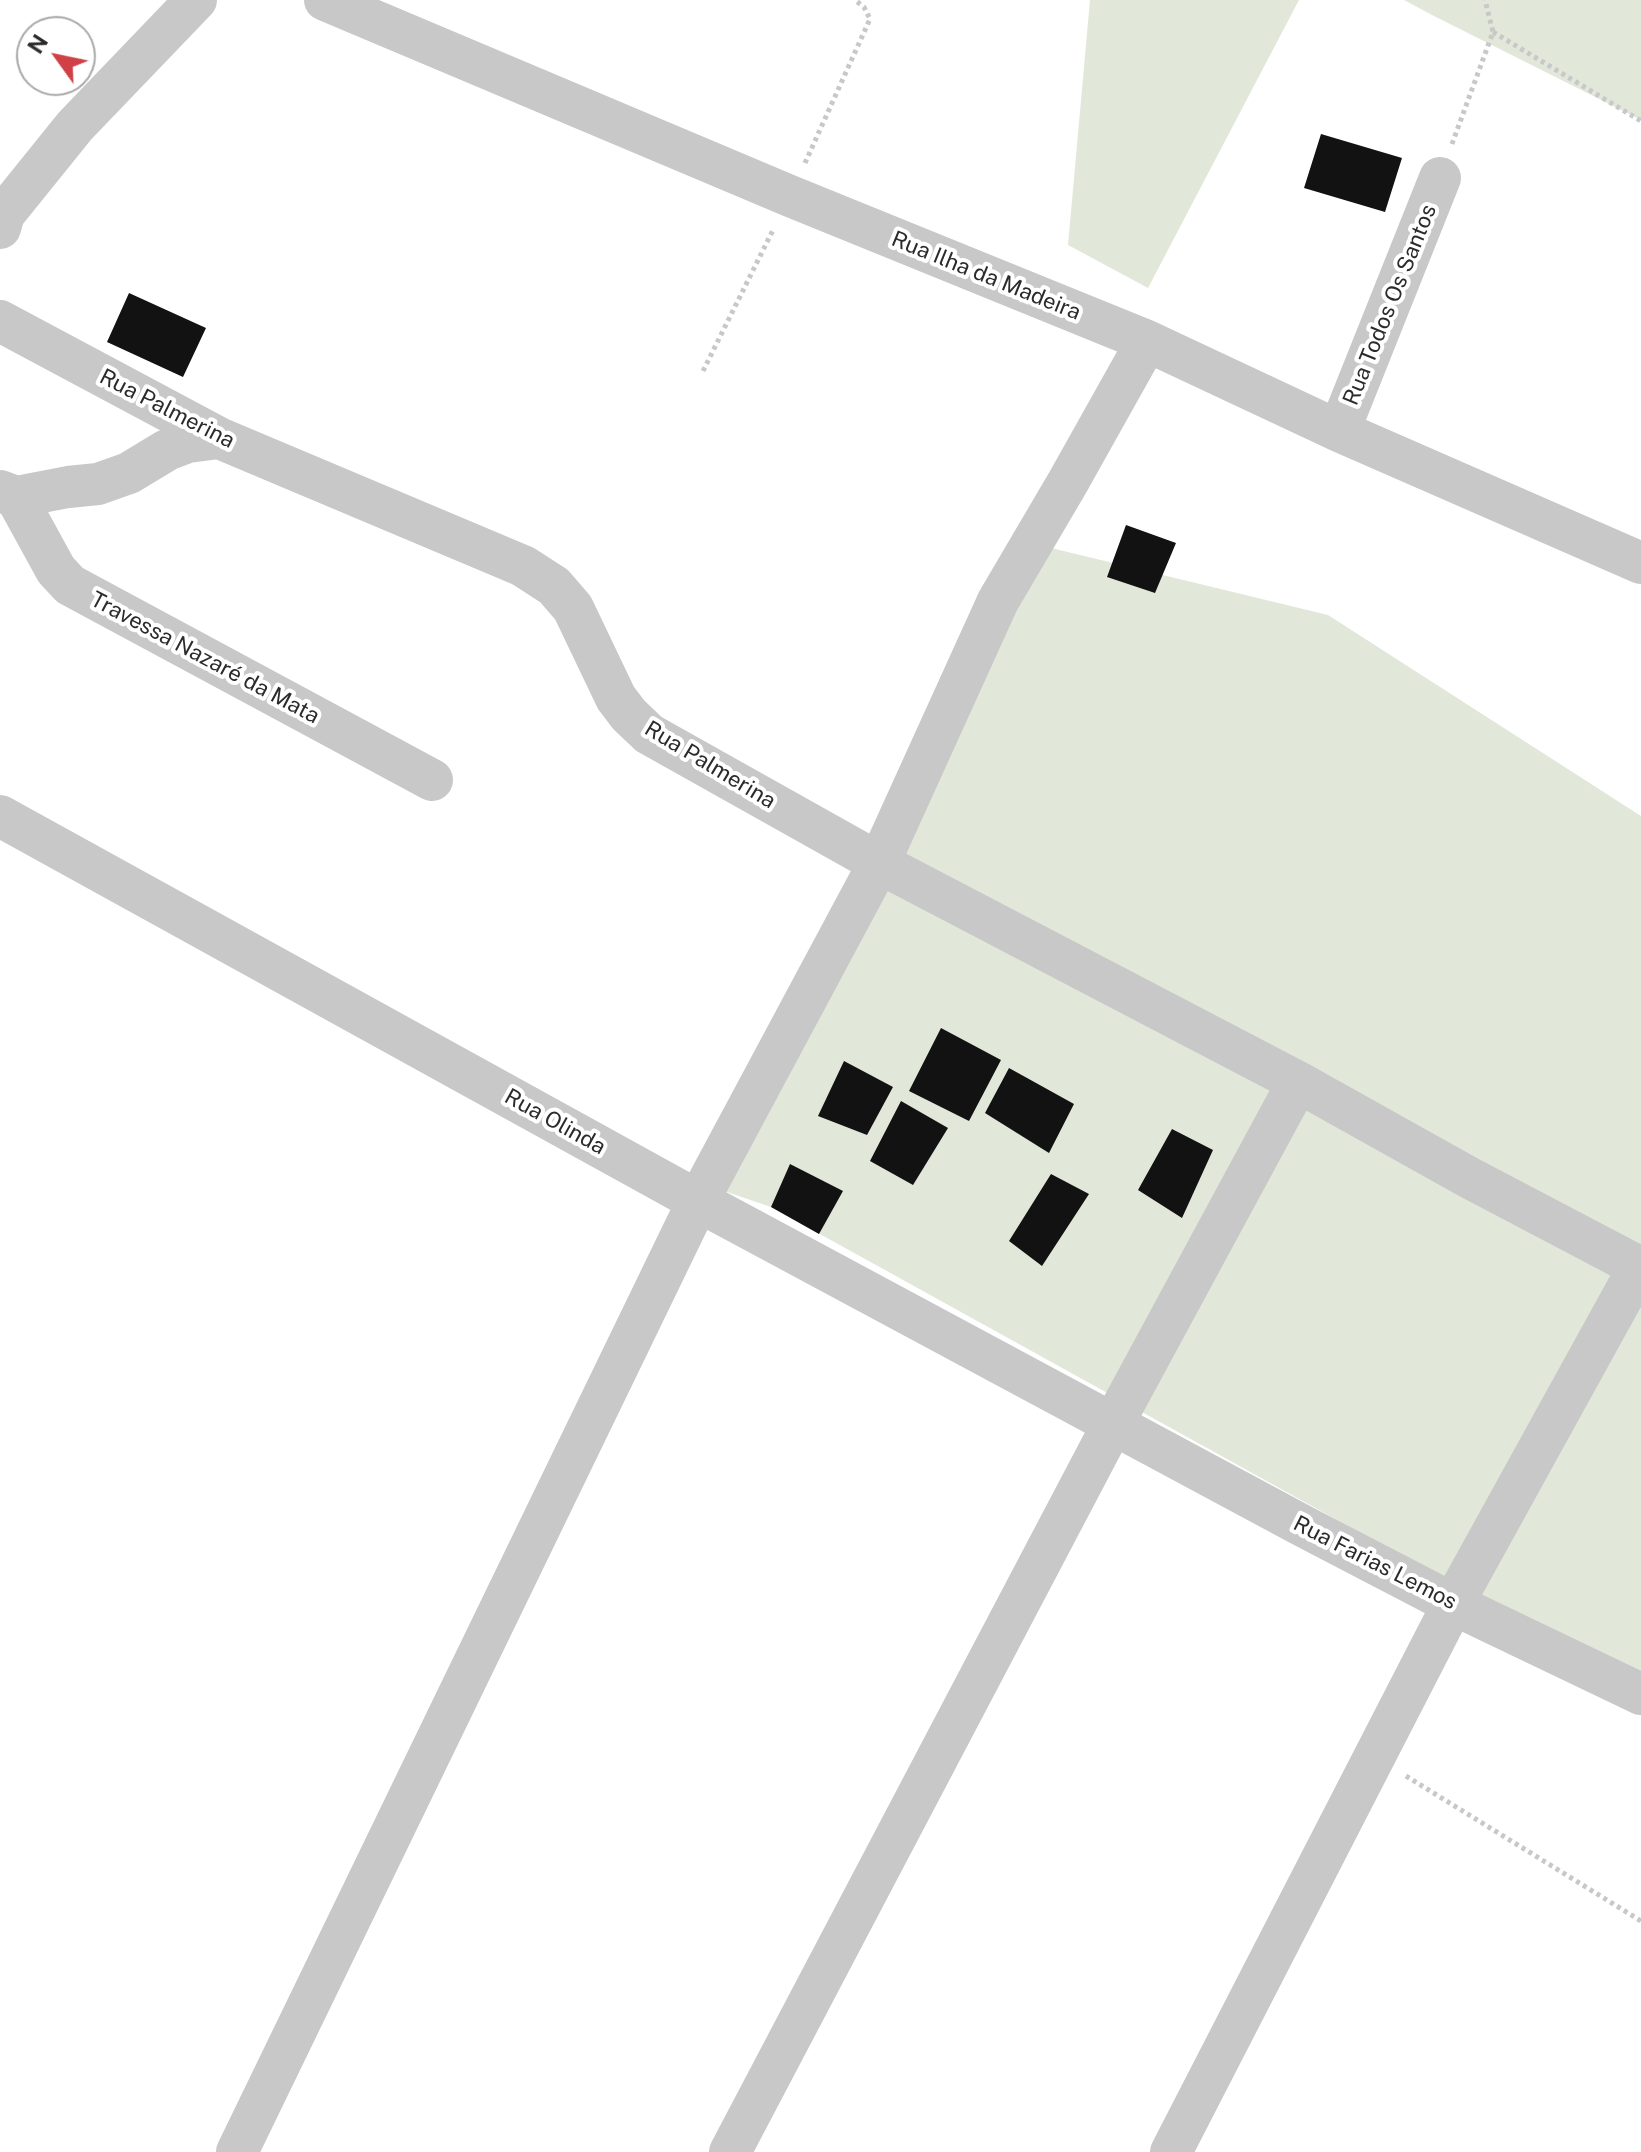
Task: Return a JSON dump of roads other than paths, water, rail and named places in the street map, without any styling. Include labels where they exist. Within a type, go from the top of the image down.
[{"type":"street","points":[[1,218],[75,126],[196,0]]},
{"type":"street","name":"Rua Ilha da Madeira","points":[[325,0],[790,196],[1147,341],[1339,431],[1641,563]]},
{"type":"street","name":"Rua Todos Os Santos","points":[[1339,431],[1440,178]]},
{"type":"street","name":"Rua Palmerina","points":[[0,321],[219,438],[523,566],[554,586],[573,608],[616,698],[649,734],[879,863],[1298,1082],[1468,1177],[1639,1267],[1453,1604]]},
{"type":"street","points":[[237,2152],[698,1201],[879,863],[998,601],[1147,341]]},
{"type":"street","points":[[8,494],[98,484],[129,473],[167,450],[188,442],[219,438]]},
{"type":"street","name":"Travessa Nazaré da Mata","points":[[8,494],[56,570],[70,585],[432,780]]},
{"type":"street","name":"Rua Olinda","points":[[0,816],[698,1201],[1113,1424]]},
{"type":"street","points":[[730,2152],[1113,1424],[1298,1082]]},
{"type":"street","name":"Rua Farias Lemos","points":[[1113,1424],[1453,1604],[1641,1694]]},
{"type":"street","points":[[1171,2152],[1453,1604]]}]
